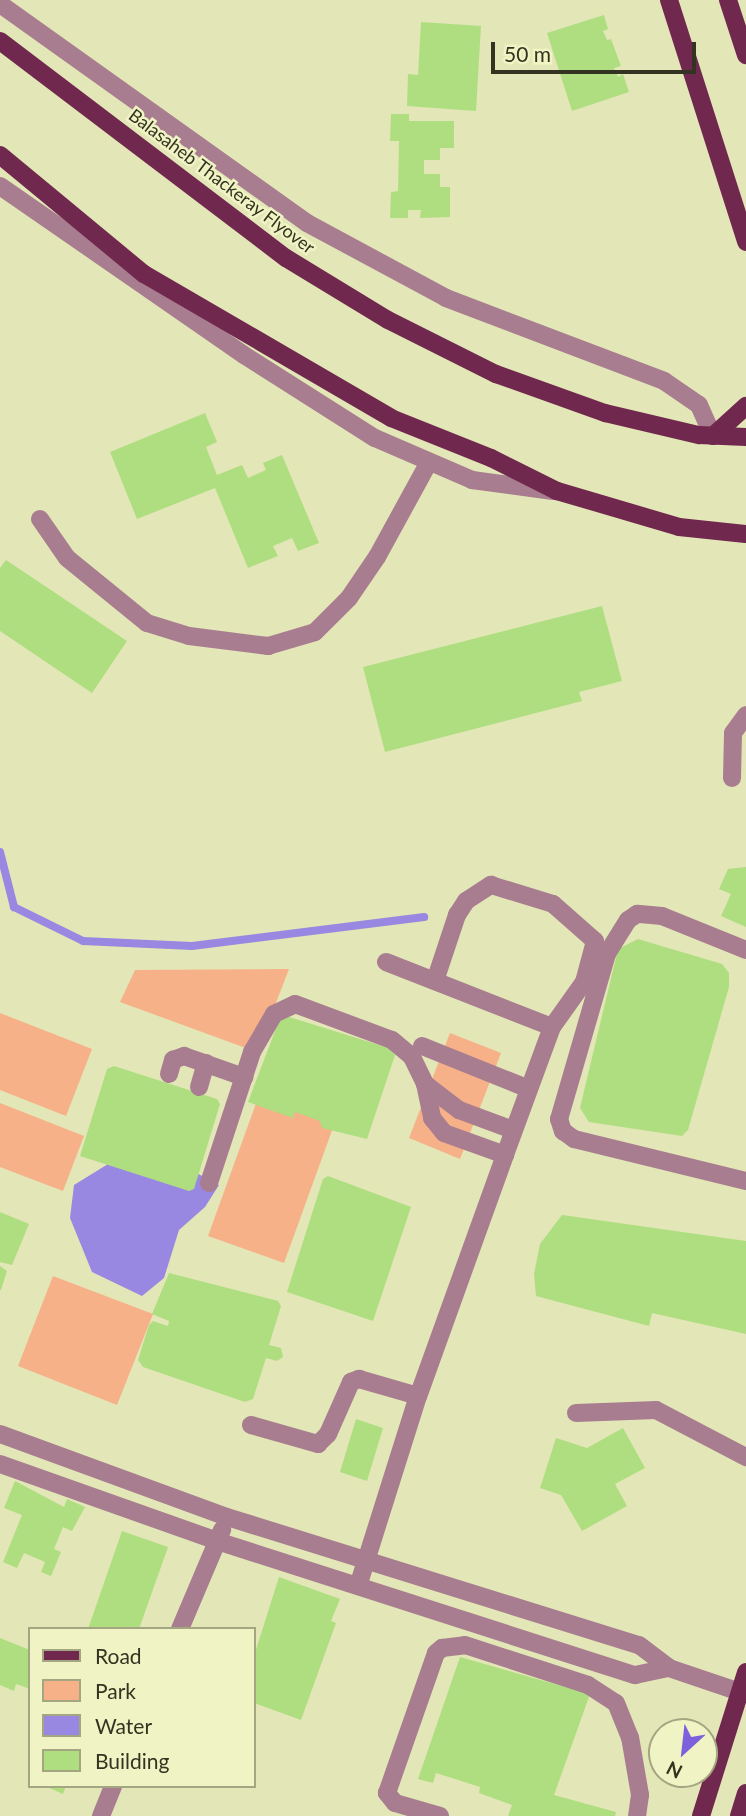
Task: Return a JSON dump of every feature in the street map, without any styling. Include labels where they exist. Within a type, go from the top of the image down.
[{"type":"main road","points":[[669,0],[746,242]]},
{"type":"main road","points":[[728,0],[746,55]]},
{"type":"main road","name":"Balasaheb Thackeray Flyover","points":[[0,41],[286,258],[388,320],[496,374],[566,400],[713,436],[746,437]]},
{"type":"main road","points":[[0,155],[144,274],[391,418],[491,458],[557,491],[679,527],[746,534]]},
{"type":"main road","points":[[713,436],[746,406]]},
{"type":"main road","points":[[701,1816],[743,1694],[746,1672]]},
{"type":"main road","points":[[742,1815],[746,1793]]},
{"type":"street","points":[[0,4],[307,223],[446,298],[664,381],[699,405],[713,436]]},
{"type":"street","points":[[0,186],[244,355],[375,438],[428,464],[472,480],[557,491]]},
{"type":"street","points":[[40,519],[67,558],[148,623],[189,636],[268,646],[315,632],[349,598],[377,558],[428,464]]},
{"type":"street","points":[[732,778],[733,733],[746,715]]},
{"type":"street","points":[[358,1586],[418,1396],[513,1130],[552,1027],[584,982],[595,942],[553,904],[535,895],[491,885],[466,901],[435,981]]},
{"type":"street","points":[[746,950],[662,916],[637,914],[628,920],[607,954],[559,1119],[563,1131],[574,1139],[746,1181]]},
{"type":"street","points":[[386,962],[552,1027]]},
{"type":"street","points":[[209,1183],[252,1052],[274,1014],[295,1004],[392,1040],[412,1057],[425,1084],[432,1118],[444,1133],[505,1155]]},
{"type":"street","points":[[422,1046],[529,1089]]},
{"type":"street","points":[[169,1074],[178,1056],[244,1077]]},
{"type":"street","points":[[199,1087],[206,1063]]},
{"type":"street","points":[[425,1084],[459,1110],[513,1130]]},
{"type":"street","points":[[251,1425],[318,1444],[328,1434],[351,1382],[359,1379],[418,1396]]},
{"type":"street","points":[[576,1413],[656,1410],[746,1457]]},
{"type":"street","points":[[1,1437],[227,1517],[639,1645],[668,1668],[743,1694]]},
{"type":"street","points":[[0,1464],[217,1541],[635,1675],[668,1668]]},
{"type":"street","points":[[181,1627],[227,1517]]},
{"type":"street","points":[[465,1645],[472,1623]]},
{"type":"street","points":[[440,1816],[394,1803],[387,1793],[436,1653],[442,1648],[465,1645],[588,1685],[616,1703],[630,1737],[640,1795],[637,1816]]},
{"type":"street","points":[[616,1703],[625,1671]]},
{"type":"street","points":[[101,1816],[112,1788]]},
{"type":"green space","points":[[289,969],[257,1052],[120,1002],[135,970]]},
{"type":"green space","points":[[0,1013],[92,1049],[66,1116],[0,1090]]},
{"type":"green space","points":[[450,1033],[501,1053],[460,1159],[409,1138]]},
{"type":"green space","points":[[258,1098],[334,1125],[284,1263],[208,1236]]},
{"type":"green space","points":[[0,1103],[84,1136],[63,1191],[0,1167]]},
{"type":"green space","points":[[53,1276],[153,1314],[117,1405],[18,1366]]},
{"type":"water","points":[[121,1156],[191,1170],[219,1185],[205,1207],[179,1230],[164,1278],[142,1296],[92,1272],[70,1218],[74,1185]]},
{"type":"building","points":[[604,15],[608,29],[603,31],[607,40],[611,39],[621,66],[614,68],[618,77],[623,74],[629,92],[572,111],[547,33]]},
{"type":"building","points":[[421,22],[481,26],[476,111],[407,106],[408,74],[418,75]]},
{"type":"building","points":[[391,114],[409,114],[409,121],[454,121],[454,148],[440,148],[440,160],[424,160],[424,174],[440,174],[440,187],[450,187],[450,217],[420,218],[421,210],[408,210],[408,218],[390,218],[391,192],[398,191],[399,141],[390,141]]},
{"type":"building","points":[[205,413],[217,442],[206,447],[217,475],[242,465],[248,478],[266,470],[263,463],[282,455],[319,543],[298,551],[292,538],[273,546],[278,556],[248,568],[215,488],[137,519],[110,452]]},
{"type":"building","points":[[6,560],[127,641],[92,693],[0,631],[0,568]]},
{"type":"building","points":[[602,606],[622,681],[579,692],[582,701],[385,752],[363,667]]},
{"type":"building","points":[[746,867],[746,927],[721,916],[731,894],[719,889],[728,869]]},
{"type":"building","points":[[638,939],[722,964],[729,973],[729,987],[688,1130],[682,1136],[589,1122],[580,1108],[618,949]]},
{"type":"building","points":[[286,1016],[389,1048],[395,1055],[367,1139],[322,1128],[320,1121],[295,1112],[293,1118],[248,1102],[280,1018]]},
{"type":"building","points":[[114,1066],[217,1099],[220,1104],[194,1189],[189,1191],[80,1156],[107,1069]]},
{"type":"building","points":[[328,1176],[411,1207],[373,1321],[287,1292],[323,1179]]},
{"type":"building","points":[[0,1212],[29,1224],[12,1265],[0,1262]]},
{"type":"building","points":[[562,1215],[746,1241],[746,1334],[652,1313],[649,1326],[536,1296],[534,1274],[540,1244]]},
{"type":"building","points":[[0,1266],[7,1271],[1,1290],[0,1290]]},
{"type":"building","points":[[169,1273],[278,1301],[281,1306],[269,1345],[281,1348],[283,1357],[277,1361],[266,1358],[253,1399],[245,1402],[143,1367],[138,1360],[149,1325],[153,1321],[168,1326],[169,1321],[152,1314]]},
{"type":"building","points":[[356,1419],[383,1428],[367,1481],[340,1472]]},
{"type":"building","points":[[623,1428],[645,1468],[615,1484],[627,1506],[582,1531],[561,1495],[540,1488],[556,1438],[587,1448]]},
{"type":"building","points":[[15,1481],[64,1507],[67,1499],[85,1507],[72,1531],[63,1527],[54,1549],[61,1552],[51,1576],[41,1572],[45,1562],[24,1553],[17,1568],[3,1562],[22,1515],[4,1508]]},
{"type":"building","points":[[122,1531],[168,1547],[140,1627],[89,1627]]},
{"type":"building","points":[[279,1577],[340,1599],[331,1621],[336,1623],[301,1720],[256,1704],[256,1650]]},
{"type":"building","points":[[0,1638],[28,1649],[28,1688],[16,1684],[14,1691],[0,1685]]},
{"type":"building","points":[[460,1657],[590,1694],[554,1795],[616,1812],[615,1816],[508,1816],[512,1805],[479,1793],[480,1787],[436,1773],[433,1783],[418,1779]]},
{"type":"building","points":[[50,1788],[65,1788],[63,1794]]},
{"type":"waterway","points":[[0,852],[14,907],[83,941],[192,946],[424,917]]}]
